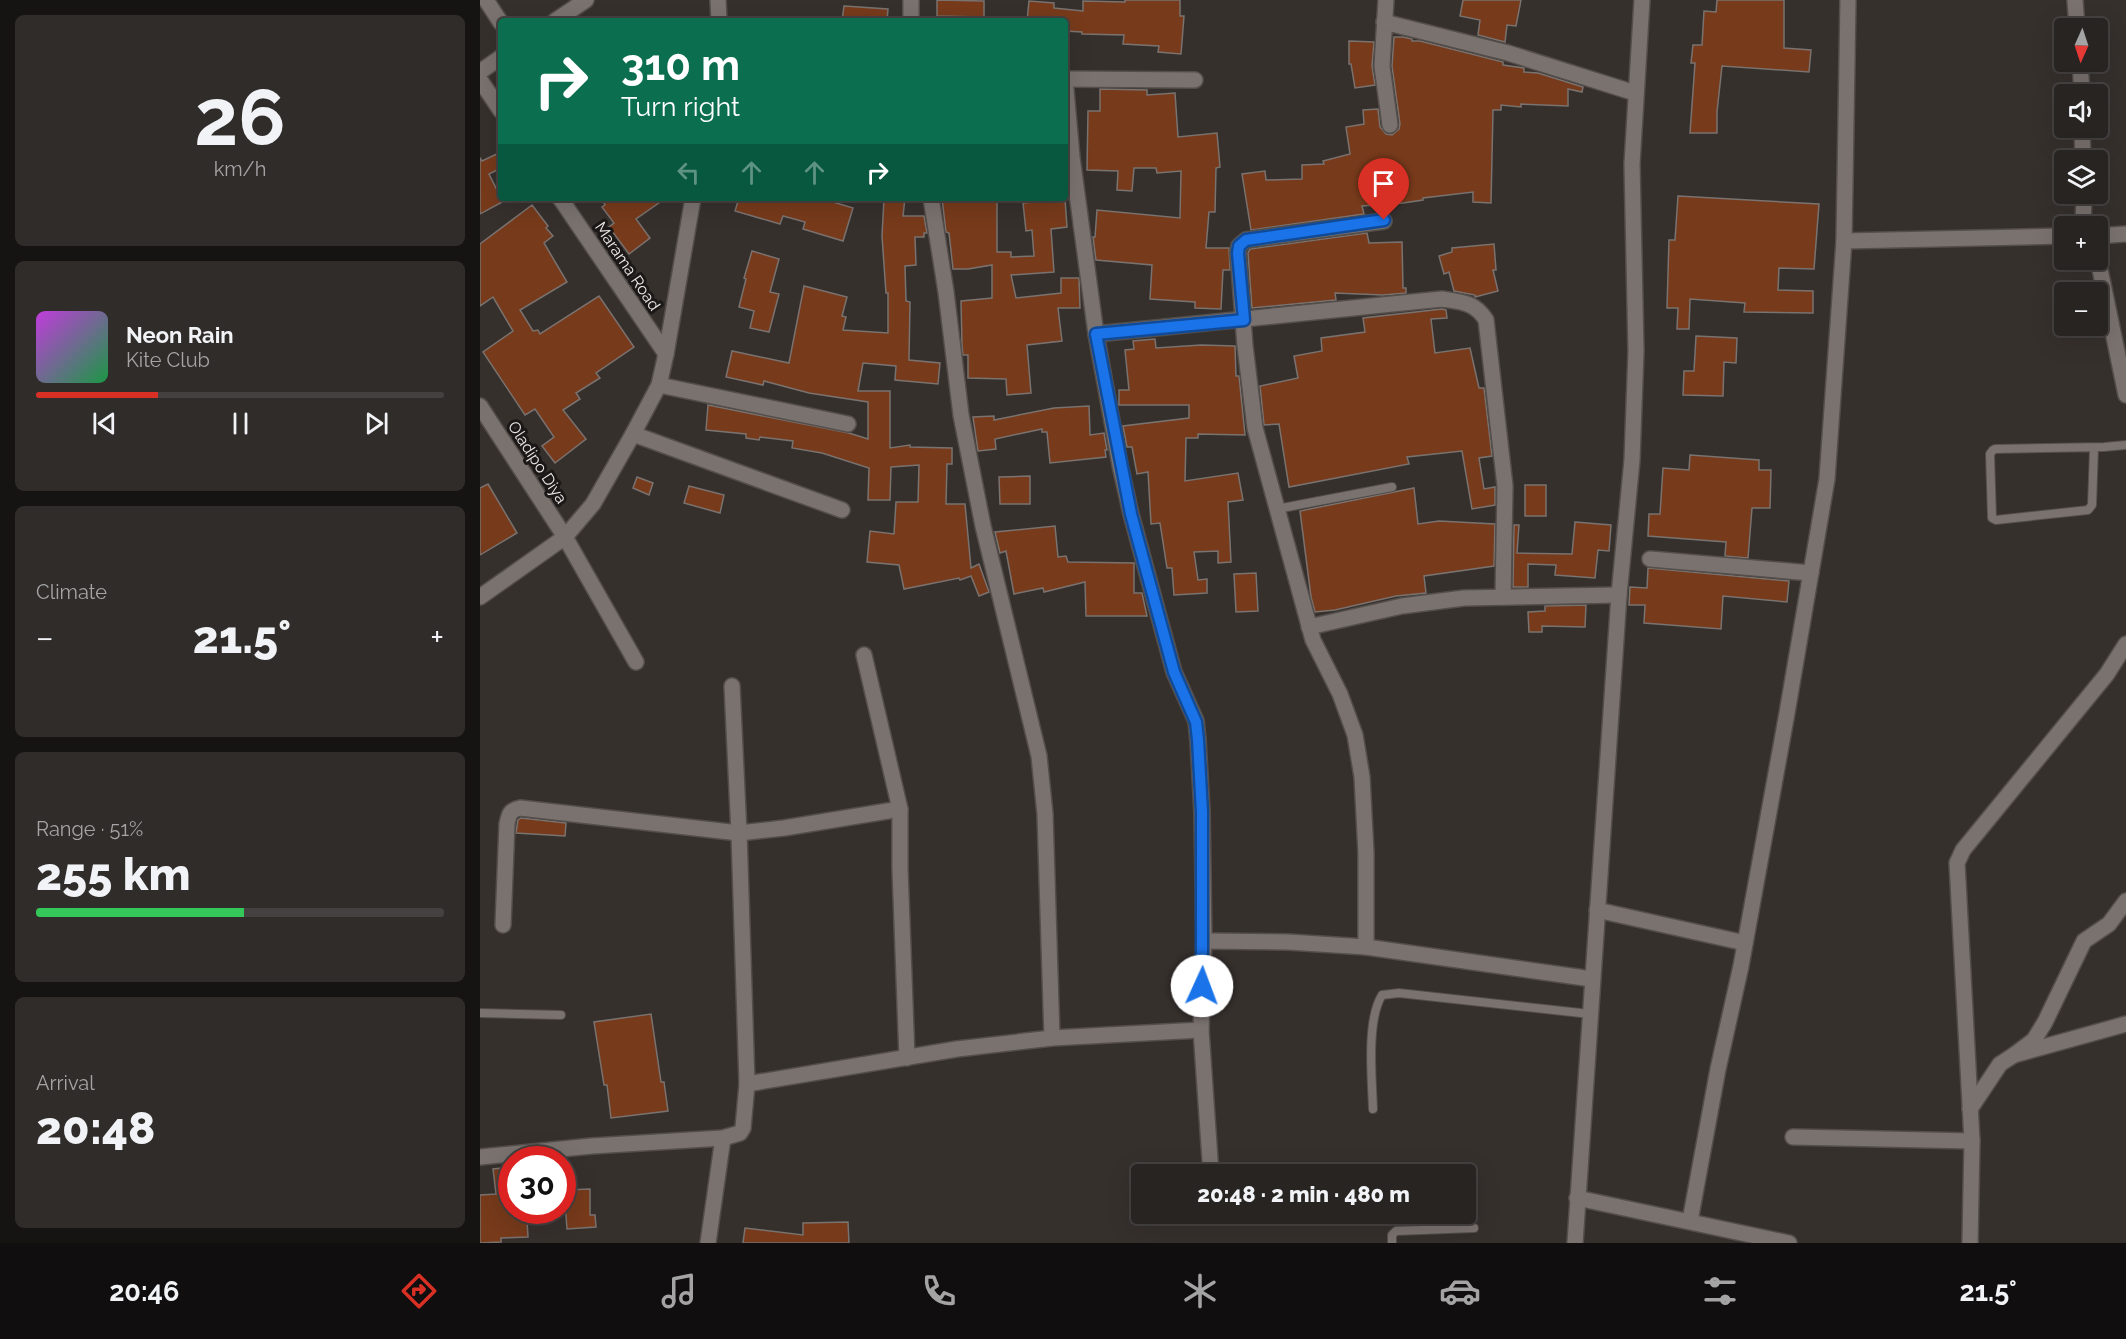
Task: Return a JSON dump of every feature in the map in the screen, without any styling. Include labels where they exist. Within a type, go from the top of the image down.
[{"type":"street","points":[[486,0],[498,18]]},
{"type":"street","points":[[559,18],[586,0]]},
{"type":"street","points":[[718,0],[719,18]]},
{"type":"street","points":[[910,0],[911,18]]},
{"type":"street","points":[[1386,0],[1382,66],[1390,124]]},
{"type":"street","points":[[1575,1243],[1619,595],[1632,460],[1636,351],[1632,164],[1642,0]]},
{"type":"street","points":[[1689,1221],[1745,943],[1827,478],[1844,241],[1848,0]]},
{"type":"street","points":[[2075,0],[2076,18]]},
{"type":"street","points":[[1384,22],[1508,53],[1635,93]]},
{"type":"street","points":[[480,72],[498,59]]},
{"type":"street","points":[[1068,79],[1195,80]]},
{"type":"street","points":[[480,80],[498,107]]},
{"type":"street","points":[[1068,112],[1096,334],[1131,514],[1174,672],[1196,722],[1202,812],[1201,1030],[1210,1164]]},
{"type":"street","name":"Marama Road","points":[[562,201],[666,354]]},
{"type":"street","points":[[480,597],[565,537],[592,504],[633,434],[659,385],[692,201]]},
{"type":"street","points":[[932,201],[961,415],[983,526],[1039,756],[1045,814],[1052,1038]]},
{"type":"street","points":[[1366,947],[1366,853],[1362,777],[1355,735],[1340,694],[1313,640],[1255,428],[1238,253],[1239,246],[1246,240],[1384,220]]},
{"type":"street","points":[[2108,235],[2126,234]]},
{"type":"street","points":[[1844,241],[2054,236]]},
{"type":"street","points":[[2101,270],[2122,351],[2126,395]]},
{"type":"street","points":[[1096,334],[1442,299],[1471,304],[1481,311],[1486,320],[1504,486],[1503,597]]},
{"type":"street","points":[[659,385],[848,424]]},
{"type":"street","name":"Oladipo Diya","points":[[480,406],[565,537],[636,662]]},
{"type":"street","points":[[633,434],[842,510]]},
{"type":"street","points":[[1650,559],[1811,573]]},
{"type":"street","points":[[1309,627],[1402,606],[1464,598],[1619,595]]},
{"type":"street","points":[[1970,1243],[1972,1141],[1958,863],[1963,850],[2107,674],[2126,644]]},
{"type":"street","points":[[864,655],[900,809],[907,1058]]},
{"type":"street","points":[[480,1157],[603,1145],[734,1136],[743,1128],[747,1084],[732,686]]},
{"type":"street","points":[[502,925],[507,824],[509,813],[512,810],[520,808],[739,833],[900,809]]},
{"type":"street","points":[[1970,1109],[2000,1064],[2034,1040],[2084,942],[2109,924],[2126,901]]},
{"type":"street","points":[[1597,910],[1745,943]]},
{"type":"street","points":[[1203,941],[1288,942],[1366,947],[1592,980]]},
{"type":"street","points":[[2014,1055],[2126,1024]]},
{"type":"street","points":[[747,1084],[957,1049],[1052,1038],[1201,1030]]},
{"type":"street","points":[[708,1243],[723,1137]]},
{"type":"street","points":[[1793,1137],[1972,1141]]},
{"type":"street","points":[[1577,1198],[1789,1243]]},
{"type":"lane","points":[[2094,448],[2092,505],[2088,510],[1996,520],[1992,518],[1990,454],[1993,450],[2126,445]]},
{"type":"lane","points":[[1276,509],[1392,487]]},
{"type":"lane","points":[[1373,1109],[1372,1021],[1376,1004],[1382,995],[1399,993],[1590,1014]]},
{"type":"lane","points":[[480,1013],[561,1015]]},
{"type":"lane","points":[[1392,1243],[1393,1233],[1396,1231],[1474,1228]]},
{"type":"building","points":[[937,0],[984,1],[984,17],[937,16]]},
{"type":"building","points":[[1125,0],[1180,0],[1180,16],[1184,16],[1181,54],[1158,52],[1159,46],[1123,44],[1124,35],[1082,34],[1082,32],[1068,31],[1068,18],[1027,18],[1029,1],[1054,3],[1054,8],[1083,11],[1083,1],[1125,2]]},
{"type":"building","points":[[1463,0],[1521,0],[1516,26],[1507,25],[1505,42],[1478,35],[1480,20],[1460,16]]},
{"type":"building","points":[[1717,0],[1784,0],[1784,48],[1811,50],[1809,72],[1722,66],[1717,133],[1690,133],[1695,63],[1691,63],[1693,45],[1702,45],[1704,11],[1716,12]]},
{"type":"building","points":[[844,6],[888,9],[887,18],[842,18]]},
{"type":"building","points":[[1394,37],[1412,39],[1412,41],[1503,62],[1503,65],[1524,68],[1524,72],[1538,73],[1583,87],[1582,92],[1568,89],[1568,106],[1501,105],[1501,110],[1493,110],[1491,203],[1473,202],[1473,192],[1423,198],[1423,200],[1403,203],[1362,206],[1364,214],[1251,230],[1242,174],[1265,171],[1266,180],[1302,179],[1302,165],[1324,164],[1323,161],[1350,154],[1346,127],[1364,124],[1363,110],[1378,109],[1380,127],[1386,134],[1392,135],[1399,129],[1392,66]]},
{"type":"building","points":[[1349,41],[1374,42],[1372,66],[1375,85],[1355,88],[1351,64],[1349,64]]},
{"type":"building","points":[[1100,89],[1147,90],[1147,95],[1175,93],[1178,137],[1217,133],[1220,167],[1216,168],[1215,212],[1209,212],[1206,248],[1229,248],[1230,270],[1223,270],[1221,309],[1195,308],[1195,302],[1150,299],[1152,265],[1096,260],[1093,237],[1095,237],[1097,210],[1180,218],[1181,171],[1157,173],[1156,168],[1134,168],[1132,191],[1117,190],[1118,171],[1087,170],[1088,111],[1100,111]]},
{"type":"building","points":[[498,153],[498,170],[489,174],[498,192],[498,201],[504,201],[480,214],[480,158],[482,161]]},
{"type":"building","points":[[1678,196],[1819,204],[1814,269],[1779,268],[1778,290],[1813,291],[1813,313],[1744,312],[1745,303],[1690,299],[1689,329],[1677,329],[1678,308],[1667,308],[1669,240],[1675,240]]},
{"type":"building","points":[[603,201],[662,201],[636,219],[650,238],[629,254],[609,227],[614,223],[602,207],[605,205]]},
{"type":"building","points":[[738,201],[830,201],[853,208],[843,241],[803,229],[805,222],[783,216],[780,224],[735,211]]},
{"type":"building","points":[[884,201],[905,201],[903,216],[924,216],[927,233],[924,233],[924,237],[915,237],[916,265],[905,266],[906,301],[910,302],[909,360],[940,363],[938,384],[895,380],[896,366],[863,363],[858,391],[890,391],[890,448],[910,445],[910,447],[952,448],[952,464],[947,464],[946,504],[965,504],[971,568],[979,564],[989,592],[979,596],[971,576],[960,580],[959,578],[904,589],[899,565],[867,562],[870,531],[894,534],[896,502],[918,502],[919,465],[891,467],[890,500],[868,500],[869,468],[822,453],[792,448],[793,441],[760,437],[759,440],[746,438],[746,434],[706,430],[708,405],[849,433],[868,439],[868,402],[809,393],[764,381],[763,385],[726,377],[732,351],[789,363],[804,286],[847,297],[842,316],[846,317],[843,330],[888,333],[888,293],[886,293],[882,236]]},
{"type":"building","points":[[942,201],[997,201],[997,252],[1011,252],[1011,257],[1034,256],[1032,230],[1026,231],[1023,203],[1065,201],[1067,227],[1051,229],[1054,272],[1011,275],[1016,298],[1061,293],[1061,278],[1079,278],[1080,308],[1058,308],[1062,341],[1027,345],[1031,393],[1007,395],[1006,379],[968,378],[968,355],[963,355],[962,346],[961,301],[992,298],[992,265],[953,269],[949,233],[946,232]]},
{"type":"building","points":[[532,205],[553,236],[544,243],[567,282],[520,310],[533,331],[538,330],[540,334],[599,296],[634,347],[596,373],[600,378],[576,393],[580,399],[563,410],[586,439],[555,463],[542,446],[554,437],[535,409],[525,415],[483,352],[513,331],[493,297],[480,306],[480,244]]},
{"type":"building","points":[[1367,233],[1369,243],[1402,242],[1403,288],[1406,288],[1406,293],[1383,295],[1335,293],[1336,300],[1252,308],[1248,253],[1250,249]]},
{"type":"building","points":[[1494,244],[1496,270],[1493,270],[1498,291],[1475,297],[1475,295],[1454,291],[1449,272],[1444,274],[1439,256],[1452,252],[1452,248]]},
{"type":"building","points":[[752,251],[779,259],[770,292],[779,294],[769,332],[750,328],[754,311],[739,307]]},
{"type":"building","points":[[1446,310],[1447,318],[1431,319],[1435,353],[1470,348],[1479,388],[1484,388],[1492,456],[1479,458],[1484,489],[1495,487],[1495,505],[1472,509],[1462,451],[1407,457],[1409,464],[1289,487],[1279,424],[1264,425],[1260,386],[1298,378],[1294,356],[1322,351],[1321,338],[1365,332],[1363,318]]},
{"type":"building","points":[[1696,336],[1737,338],[1736,363],[1724,362],[1723,396],[1683,395],[1684,371],[1694,371]]},
{"type":"building","points":[[1155,339],[1156,348],[1201,345],[1235,346],[1236,376],[1239,376],[1245,435],[1198,434],[1198,438],[1186,438],[1185,481],[1238,473],[1243,500],[1228,502],[1231,562],[1218,563],[1218,551],[1194,552],[1198,580],[1207,579],[1207,593],[1174,595],[1172,568],[1167,568],[1160,523],[1151,524],[1148,472],[1137,474],[1132,447],[1127,447],[1123,426],[1189,418],[1189,405],[1119,405],[1119,390],[1129,390],[1125,350],[1134,349],[1133,341]]},
{"type":"building","points":[[1089,406],[1090,435],[1104,433],[1106,457],[1050,463],[1047,432],[1042,432],[1042,429],[995,439],[996,449],[978,451],[973,417],[994,416],[994,420],[1054,408]]},
{"type":"building","points":[[1690,455],[1759,460],[1759,470],[1771,470],[1770,508],[1752,508],[1748,558],[1725,556],[1726,542],[1648,536],[1649,514],[1660,514],[1663,468],[1689,470]]},
{"type":"building","points":[[1030,476],[1030,504],[1000,504],[999,477]]},
{"type":"building","points":[[637,477],[653,483],[649,495],[633,488]]},
{"type":"building","points":[[488,484],[517,533],[480,555],[480,488]]},
{"type":"building","points":[[1525,485],[1546,485],[1546,516],[1525,516]]},
{"type":"building","points":[[689,486],[724,495],[720,513],[684,503]]},
{"type":"building","points":[[1414,488],[1418,524],[1439,521],[1495,524],[1494,566],[1424,576],[1426,593],[1396,596],[1335,610],[1315,612],[1300,511]]},
{"type":"building","points":[[1575,522],[1611,525],[1609,551],[1598,550],[1595,578],[1555,575],[1556,565],[1528,564],[1528,587],[1513,587],[1514,525],[1519,525],[1517,553],[1572,554]]},
{"type":"building","points":[[1055,526],[1058,557],[1066,556],[1068,562],[1134,563],[1134,593],[1142,593],[1147,616],[1086,616],[1085,582],[1044,592],[1043,588],[1014,594],[1006,551],[1000,553],[995,532]]},
{"type":"building","points":[[1648,568],[1789,581],[1787,602],[1723,596],[1721,629],[1644,623],[1645,605],[1629,605],[1630,587],[1647,588]]},
{"type":"building","points":[[1256,573],[1258,611],[1236,612],[1234,574]]},
{"type":"building","points":[[1586,605],[1585,627],[1542,626],[1542,632],[1529,632],[1528,612],[1545,611],[1545,606]]},
{"type":"building","points":[[521,818],[566,823],[565,836],[516,833],[518,820]]},
{"type":"building","points":[[651,1014],[661,1082],[664,1082],[668,1111],[611,1118],[607,1085],[604,1085],[594,1022]]},
{"type":"building","points":[[498,1168],[498,1224],[527,1224],[528,1237],[501,1238],[501,1242],[480,1243],[480,1195],[496,1194],[493,1169]]},
{"type":"building","points":[[590,1189],[590,1215],[595,1215],[596,1227],[567,1229],[567,1224],[576,1224],[576,1190]]},
{"type":"building","points":[[848,1222],[849,1243],[743,1243],[745,1228],[803,1235],[803,1223]]},
{"type":"route","points":[[1202,986],[1202,812],[1196,722],[1174,672],[1131,514],[1096,334],[1244,320],[1238,253],[1239,246],[1246,240],[1384,220]]}]
